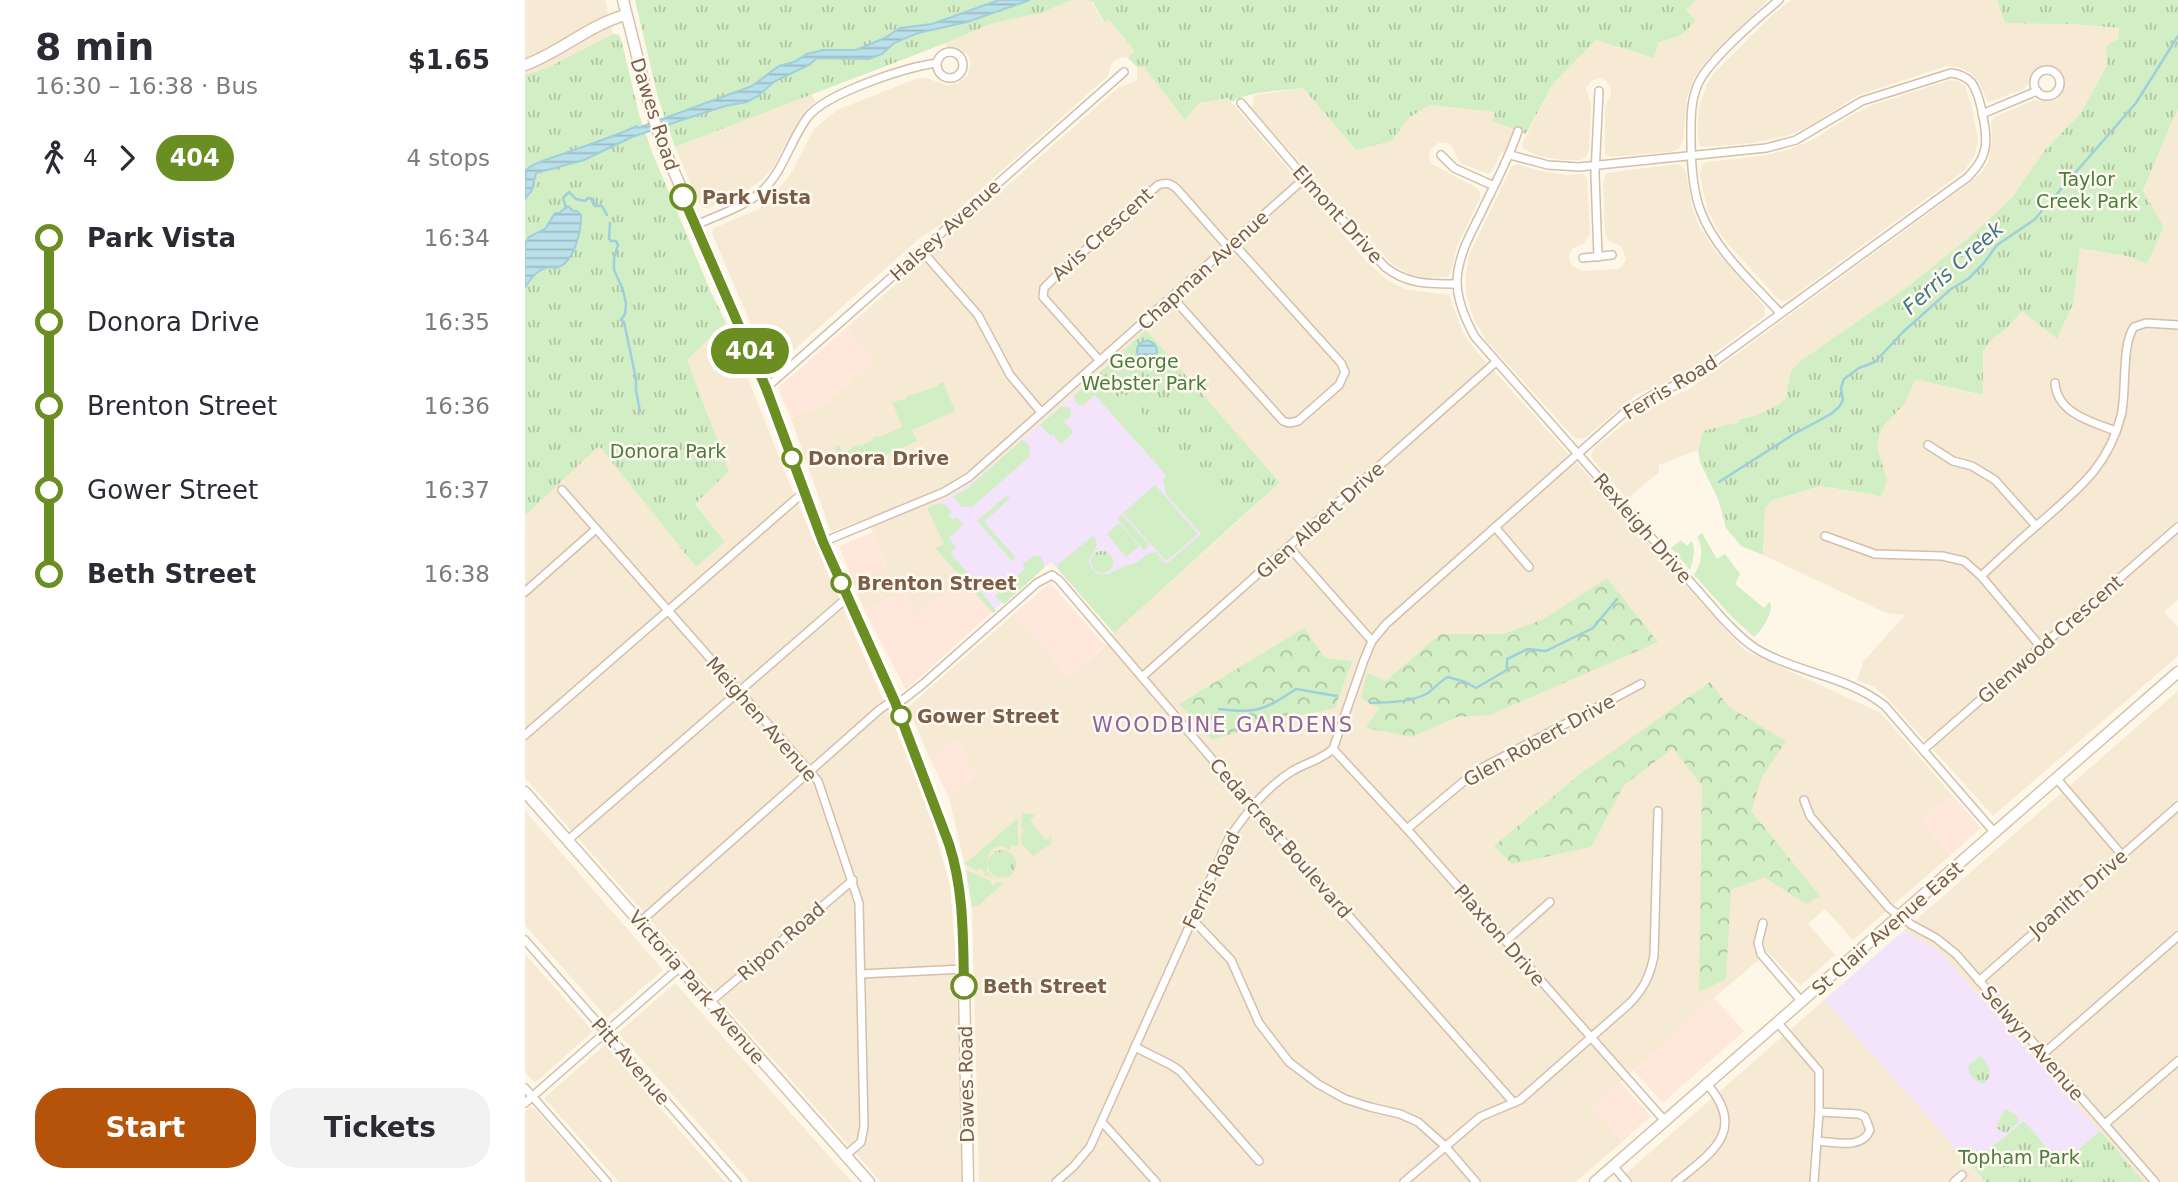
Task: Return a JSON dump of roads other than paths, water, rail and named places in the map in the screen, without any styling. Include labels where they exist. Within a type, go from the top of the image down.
[{"type":"street","name":"Dawes Road","points":[[623,0],[651,111],[664,148],[766,388],[823,542],[895,702],[954,860],[961,902],[964,969],[968,1182]]},
{"type":"street","points":[[1779,0],[1717,59],[1700,79],[1691,104],[1691,156],[1699,209],[1707,226],[1717,242],[1780,313]]},
{"type":"street","points":[[525,65],[552,54],[612,19],[626,15]]},
{"type":"street","points":[[696,225],[746,202],[765,189],[808,116],[822,104],[862,86],[921,65],[937,63]]},
{"type":"street","name":"Halsey Avenue","points":[[766,388],[1124,72]]},
{"type":"street","name":"Ferris Road","points":[[1056,1182],[1082,1158],[1103,1122],[1225,845],[1252,806],[1293,771],[1333,749],[1372,641],[1396,615],[1639,402],[1691,379],[1968,177],[1985,150],[1986,141],[1982,114],[1973,87],[1962,75],[1951,73],[1862,101],[1809,134],[1782,145],[1563,167],[1510,155]]},
{"type":"street","points":[[1598,257],[1595,165],[1599,91]]},
{"type":"street","points":[[1982,114],[2037,91]]},
{"type":"street","name":"Elmont Drive","points":[[1241,103],[1391,272],[1420,284],[1457,284]]},
{"type":"street","name":"Rexleigh Drive","points":[[1518,131],[1510,155],[1462,253],[1457,284],[1467,322],[1481,344],[1746,642],[1776,660],[1853,685],[1871,695],[1885,706],[1995,833]]},
{"type":"street","points":[[1441,155],[1454,168],[1494,186]]},
{"type":"street","name":"Chapman Avenue","points":[[823,542],[958,485],[969,477],[1305,178]]},
{"type":"street","name":"Avis Crescent","points":[[1100,361],[1047,303],[1043,297],[1044,288],[1147,194],[1165,182],[1171,184],[1231,245]]},
{"type":"street","points":[[1173,298],[1283,421],[1298,421],[1339,385],[1345,372],[1341,363],[1231,245]]},
{"type":"street","points":[[922,251],[978,315],[1010,376],[1041,412]]},
{"type":"street","points":[[1583,258],[1612,256]]},
{"type":"street","points":[[1980,576],[2088,480],[2111,447],[2125,395],[2127,340],[2134,327],[2146,323],[2178,325]]},
{"type":"street","name":"Glen Albert Drive","points":[[1142,677],[1496,362]]},
{"type":"street","points":[[2055,383],[2055,394],[2069,411],[2116,431]]},
{"type":"street","points":[[1928,445],[1953,461],[1972,466],[1995,480],[2036,526]]},
{"type":"street","name":"Meighen Avenue","points":[[562,489],[818,781],[859,903],[864,1134],[861,1142],[845,1156]]},
{"type":"street","points":[[525,735],[804,492]]},
{"type":"street","points":[[1495,527],[1529,567]]},
{"type":"street","points":[[525,592],[596,529]]},
{"type":"street","name":"Glenwood Crescent","points":[[1923,750],[2040,646],[2176,533]]},
{"type":"street","points":[[1825,536],[1875,554],[1951,557],[1964,561],[2040,646]]},
{"type":"street","points":[[1289,547],[1372,641]]},
{"type":"street","name":"Cedarcrest Boulevard","points":[[895,702],[904,699],[923,684],[1047,577],[1056,577],[1252,806],[1514,1103]]},
{"type":"street","points":[[568,840],[848,597]]},
{"type":"street","name":"St Clair Avenue East","points":[[1595,1182],[2178,672]]},
{"type":"street","name":"Glen Robert Drive","points":[[1407,829],[1476,771],[1641,684]]},
{"type":"street","points":[[640,922],[879,710],[895,702]]},
{"type":"street","name":"Plaxton Drive","points":[[1333,749],[1665,1121]]},
{"type":"street","points":[[2057,779],[2122,855]]},
{"type":"street","name":"Victoria Park Avenue","points":[[525,792],[869,1182]]},
{"type":"street","name":"Selwyn Avenue","points":[[1804,800],[1810,816],[1889,908],[1950,948],[2155,1182]]},
{"type":"street","name":"Joanith Drive","points":[[1979,981],[2178,806]]},
{"type":"street","points":[[1403,1182],[1480,1117],[1514,1103],[1635,998],[1650,974],[1654,956],[1658,811]]},
{"type":"street","name":"Ripon Road","points":[[710,1002],[853,880]]},
{"type":"street","points":[[1506,941],[1550,902]]},
{"type":"street","points":[[1192,919],[1231,960],[1259,1023],[1289,1062],[1318,1084],[1345,1099],[1415,1120],[1445,1146],[1476,1182]]},
{"type":"street","points":[[1763,923],[1758,943],[1761,954],[1802,1002]]},
{"type":"street","points":[[2043,1054],[2178,936]]},
{"type":"street","name":"Pitt Avenue","points":[[525,940],[737,1182]]},
{"type":"street","points":[[525,1103],[680,967]]},
{"type":"street","points":[[861,974],[964,969]]},
{"type":"street","points":[[1778,1023],[1819,1072],[1814,1182]]},
{"type":"street","points":[[1135,1047],[1180,1071],[1259,1161]]},
{"type":"street","points":[[2105,1124],[2178,1061]]},
{"type":"street","points":[[1677,1182],[1716,1148],[1722,1138],[1723,1107],[1707,1084]]},
{"type":"street","points":[[525,1088],[607,1182]]},
{"type":"street","points":[[1817,1141],[1856,1143],[1863,1141],[1870,1130],[1869,1122],[1859,1114],[1819,1112]]},
{"type":"street","points":[[1103,1122],[1156,1182]]},
{"type":"street","points":[[1613,1166],[1627,1182]]},
{"type":"street","points":[[1954,1182],[1962,1175]]},
{"type":"water","points":[[999,0],[1030,0],[967,22],[918,33],[894,43],[882,54],[869,59],[817,58],[809,65],[775,81],[747,102],[694,116],[632,137],[584,160],[536,173],[532,190],[525,199],[526,170],[537,163],[752,86],[779,66],[794,62],[807,54],[823,50],[856,50],[885,38],[900,28],[932,24]]},
{"type":"water","points":[[568,206],[581,215],[580,229],[572,253],[563,265],[539,271],[525,288],[525,244],[529,237],[545,229],[555,213]]},
{"type":"water","points":[[1143,341],[1151,341],[1157,351],[1151,361],[1143,361],[1137,355],[1137,347]]},
{"type":"waterway","name":"Ferris Creek","points":[[1719,482],[1794,434],[1831,414],[1843,400],[1841,388],[1844,379],[1859,368],[1875,362],[1903,332],[1951,289],[1968,279],[1997,245],[2034,220],[2136,103],[2178,36]]},
{"type":"waterway","points":[[566,208],[563,198],[569,192],[576,199],[593,199],[595,206],[602,206],[607,215]]},
{"type":"waterway","points":[[610,223],[609,239],[616,241],[618,245],[614,270],[626,304],[621,320],[624,322],[636,379],[640,412]]},
{"type":"waterway","points":[[1370,703],[1413,699],[1429,692],[1448,677],[1476,688],[1507,670],[1507,659],[1528,649],[1546,651],[1593,628],[1617,599]]},
{"type":"waterway","points":[[1219,709],[1260,709],[1296,689],[1337,696]]},
{"type":"place","name":"Park Vista","points":[[683,197]]},
{"type":"place","name":"Donora Drive","points":[[792,458]]},
{"type":"place","name":"Brenton Street","points":[[841,583]]},
{"type":"place","name":"Gower Street","points":[[901,716]]},
{"type":"place","name":"Beth Street","points":[[964,986]]},
{"type":"district","name":"WOODBINE GARDENS","points":[[1223,725]]},
{"type":"park label","name":"Taylor Creek Park","points":[[2087,190]]},
{"type":"park label","name":"George Webster Park","points":[[1144,372]]},
{"type":"park label","name":"Donora Park","points":[[668,451]]},
{"type":"park label","name":"Topham Park","points":[[2019,1157]]}]
